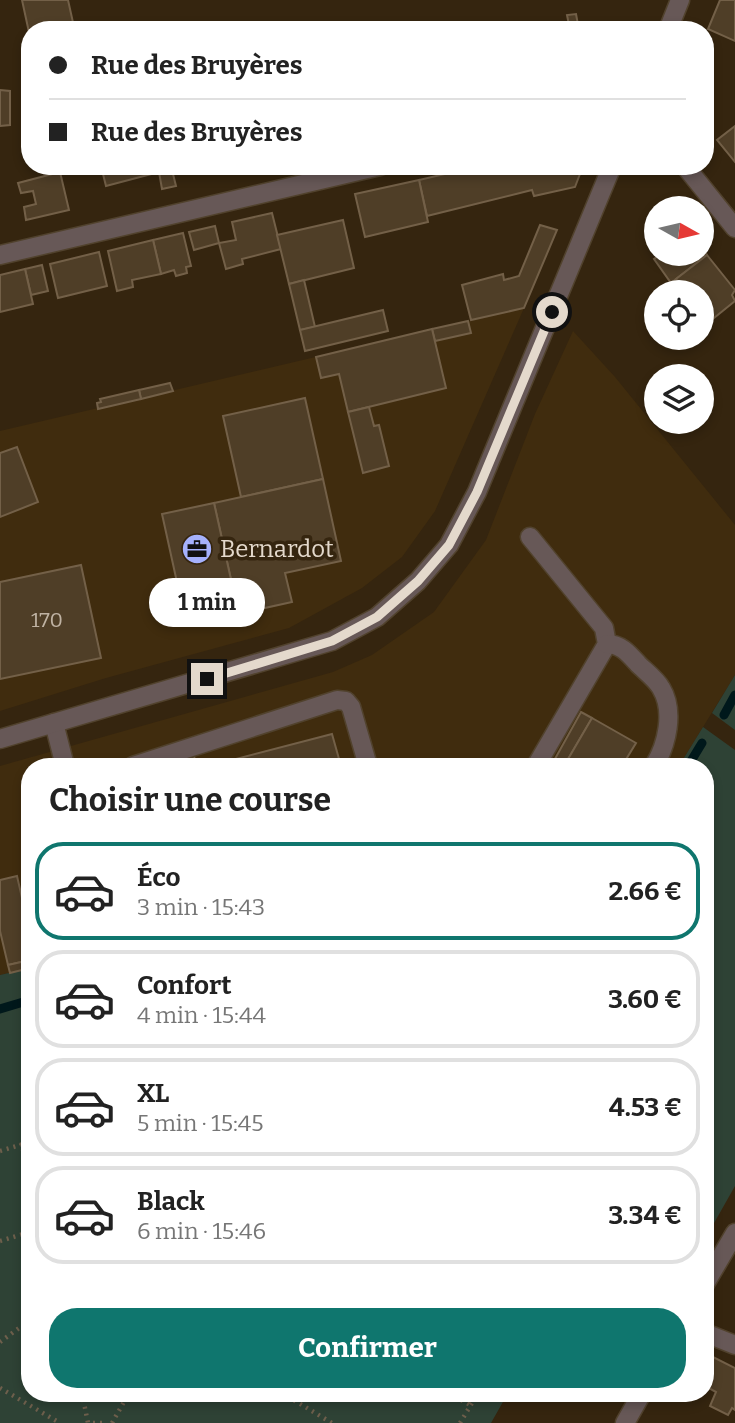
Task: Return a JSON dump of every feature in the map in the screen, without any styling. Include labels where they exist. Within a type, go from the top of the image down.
[{"type":"street","points":[[672,21],[680,0]]},
{"type":"street","points":[[0,255],[342,175]]},
{"type":"street","points":[[0,739],[332,641],[377,617],[418,581],[449,545],[477,492],[608,175]]},
{"type":"street","points":[[692,175],[735,228]]},
{"type":"street","points":[[530,537],[604,628],[607,645],[541,758]]},
{"type":"street","points":[[607,645],[615,644],[626,651],[662,689],[670,721],[658,758]]},
{"type":"street","points":[[158,758],[337,700],[346,701],[351,707],[366,758]]},
{"type":"street","points":[[54,723],[63,758]]},
{"type":"street","points":[[714,1269],[735,1233]]},
{"type":"street","points":[[714,1337],[735,1345]]},
{"type":"street","points":[[625,1423],[637,1402]]},
{"type":"path","points":[[0,1151],[21,1143]]},
{"type":"path","points":[[0,1241],[21,1234]]},
{"type":"path","points":[[0,1342],[21,1325]]},
{"type":"path","points":[[0,1388],[21,1400]]},
{"type":"path","points":[[24,1402],[60,1423]]},
{"type":"path","points":[[85,1402],[91,1423],[109,1423],[123,1402]]},
{"type":"path","points":[[297,1402],[332,1423]]},
{"type":"path","points":[[465,1402],[470,1405]]},
{"type":"path","points":[[460,1423],[472,1402]]},
{"type":"shaded area","points":[[524,308],[435,511],[402,557],[362,588],[289,628],[106,678],[0,711],[0,431]]},
{"type":"shaded area","points":[[573,331],[644,413],[644,434],[661,434],[735,525],[735,675],[684,758],[28,758],[333,672],[372,655],[434,612],[486,540],[535,414]]},
{"type":"shaded area","points":[[21,760],[21,970],[0,975],[0,766]]},
{"type":"green space","points":[[735,675],[735,730],[712,713]]},
{"type":"green space","points":[[703,727],[735,750],[735,1186],[714,1223],[714,758],[684,758]]},
{"type":"green space","points":[[21,970],[21,1402],[503,1402],[491,1423],[0,1423],[0,975]]},
{"type":"building","points":[[22,0],[68,0],[73,21],[27,21]]},
{"type":"building","points":[[720,0],[735,0],[735,41],[714,32],[714,21],[711,21]]},
{"type":"building","points":[[576,14],[577,21],[568,21],[567,15]]},
{"type":"building","points":[[0,90],[10,91],[10,125],[0,126]]},
{"type":"building","points":[[735,126],[735,162],[717,140]]},
{"type":"building","points":[[49,175],[61,175],[69,210],[26,220],[24,207],[36,204],[33,191],[21,193],[18,183]]},
{"type":"building","points":[[103,175],[148,175],[106,186]]},
{"type":"building","points":[[160,175],[173,175],[176,186],[162,189]]},
{"type":"building","points":[[440,175],[580,175],[575,187],[534,196],[532,190],[427,216],[419,180]]},
{"type":"building","points":[[419,180],[428,222],[365,237],[355,194]]},
{"type":"building","points":[[272,213],[281,249],[242,259],[243,264],[226,269],[219,243],[236,240],[232,222]]},
{"type":"building","points":[[343,220],[354,268],[289,284],[277,235]]},
{"type":"building","points":[[540,225],[557,230],[524,308],[471,320],[462,285],[503,274],[504,280],[519,276]]},
{"type":"building","points":[[215,226],[219,243],[194,250],[189,232]]},
{"type":"building","points":[[183,233],[191,266],[186,267],[187,273],[176,276],[174,270],[161,274],[153,240]]},
{"type":"building","points":[[153,240],[161,274],[132,280],[133,287],[117,291],[108,251]]},
{"type":"building","points":[[99,252],[107,286],[58,298],[50,264]]},
{"type":"building","points":[[714,264],[735,290],[732,295],[735,301],[714,318],[714,280],[676,279],[693,266],[714,266]]},
{"type":"building","points":[[42,265],[48,291],[31,295],[25,269]]},
{"type":"building","points":[[659,266],[693,266],[675,280],[669,280]]},
{"type":"building","points":[[25,269],[33,304],[0,312],[0,275]]},
{"type":"building","points":[[304,280],[315,327],[300,330],[289,284]]},
{"type":"building","points":[[383,310],[388,331],[305,351],[300,330]]},
{"type":"building","points":[[468,321],[471,333],[435,341],[432,329]]},
{"type":"building","points":[[432,329],[446,388],[348,412],[339,374],[321,378],[316,357]]},
{"type":"building","points":[[170,383],[173,391],[141,399],[139,390]]},
{"type":"building","points":[[139,390],[141,399],[98,409],[97,403],[101,402],[100,399]]},
{"type":"building","points":[[305,398],[323,479],[241,497],[223,416]]},
{"type":"building","points":[[369,407],[374,426],[379,425],[389,466],[363,473],[348,412]]},
{"type":"building","points":[[17,447],[38,502],[0,517],[0,453]]},
{"type":"building","points":[[323,479],[341,561],[285,573],[292,602],[242,613],[235,584],[232,584],[214,503]]},
{"type":"building","points":[[214,503],[232,584],[180,596],[162,514]]},
{"type":"building","points":[[81,565],[101,658],[0,679],[0,582]]},
{"type":"building","points":[[581,712],[592,718],[569,758],[555,758]]},
{"type":"building","points":[[592,718],[636,743],[627,758],[569,758]]},
{"type":"building","points":[[332,734],[339,758],[240,758]]},
{"type":"building","points":[[193,751],[194,758],[166,758]]},
{"type":"building","points":[[17,876],[21,894],[21,962],[8,965],[0,931],[0,880]]},
{"type":"building","points":[[21,962],[21,970],[10,973],[8,965]]},
{"type":"building","points":[[714,1358],[735,1368],[735,1410],[732,1408],[728,1415],[710,1406],[714,1402]]},
{"type":"waterway","points":[[724,715],[735,695]]},
{"type":"waterway","points":[[693,758],[702,743]]},
{"type":"waterway","points":[[0,1009],[21,1003]]},
{"type":"place","name":"Bernardot","points":[[197,549]]},
{"type":"route","points":[[207,679],[332,641],[377,617],[418,581],[449,545],[477,492],[552,312]]}]
